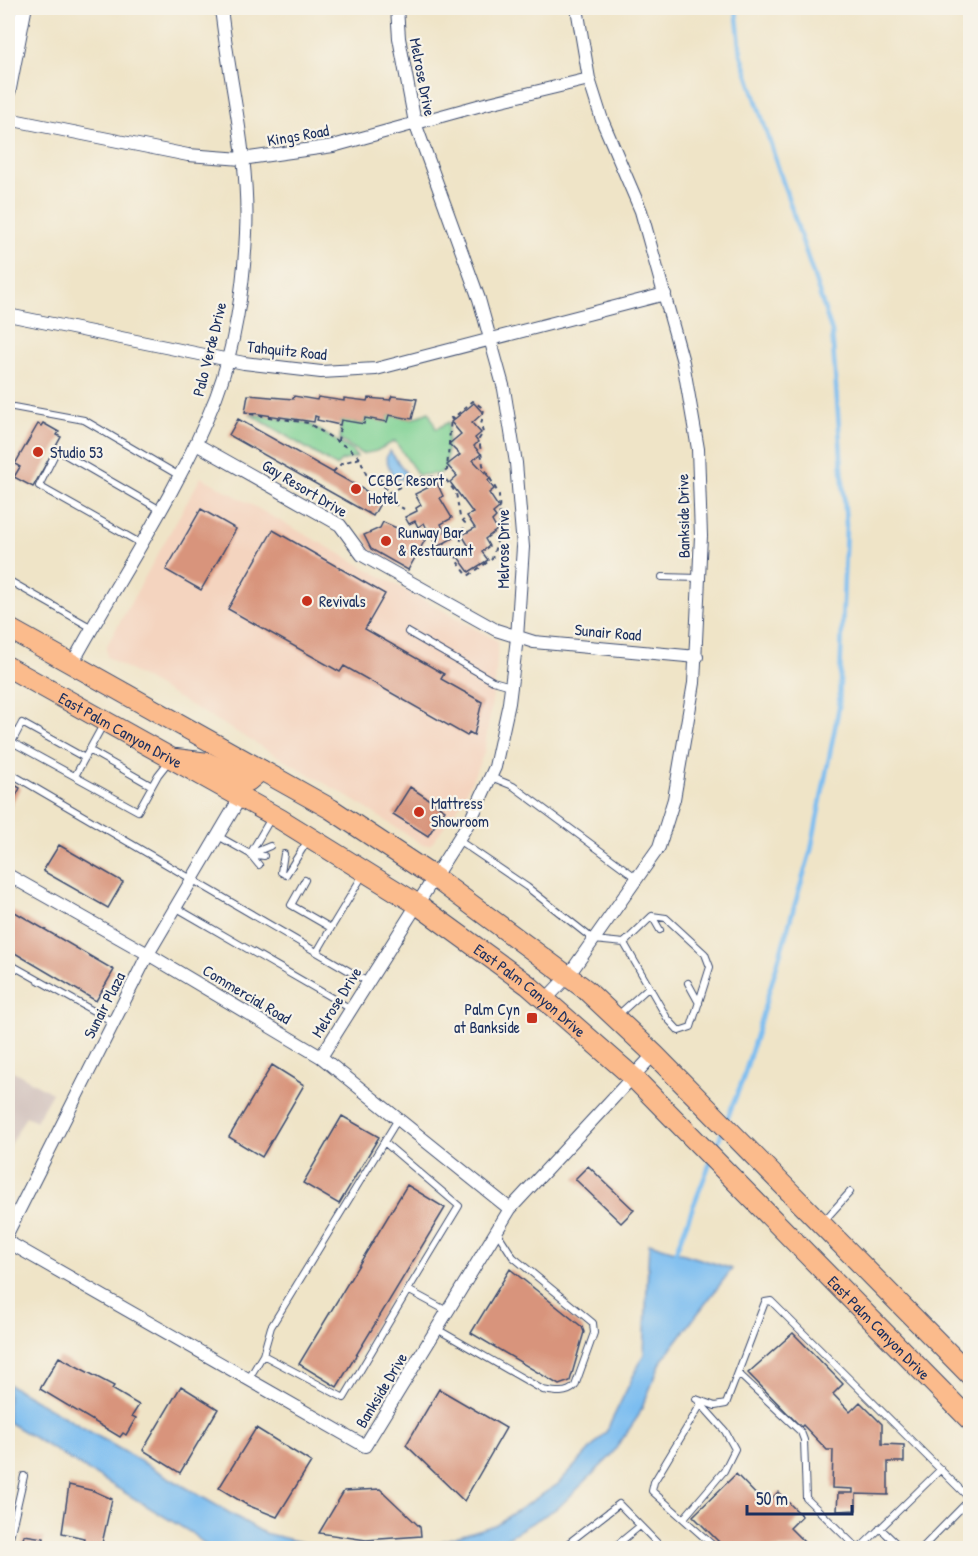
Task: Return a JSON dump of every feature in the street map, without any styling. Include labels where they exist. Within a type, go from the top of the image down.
[{"type":"main road","name":"East Palm Canyon Drive","points":[[8,628],[331,808],[434,877],[568,976],[654,1054],[767,1172],[970,1375]]},
{"type":"main road","name":"East Palm Canyon Drive","points":[[8,667],[309,837],[417,904],[545,1000],[633,1077],[757,1206],[970,1420]]},
{"type":"main road","points":[[171,760],[182,758],[208,763],[248,782],[261,770]]},
{"type":"street","points":[[8,91],[11,58],[24,8]]},
{"type":"street","name":"Palo Verde Drive","points":[[72,664],[196,444],[216,395],[227,359],[242,285],[246,231],[242,159],[221,8]]},
{"type":"street","name":"Melrose Drive","points":[[321,1057],[471,819],[495,767],[512,686],[517,638],[523,547],[516,463],[504,389],[492,340],[415,123],[399,39],[396,8]]},
{"type":"street","name":"Bankside Drive","points":[[545,1000],[568,976],[659,847],[674,799],[697,657],[700,578],[698,449],[683,362],[641,211],[602,120],[589,79],[578,8]]},
{"type":"street","name":"Kings Road","points":[[8,119],[188,155],[242,159],[333,146],[589,79]]},
{"type":"street","name":"Tahquitz Road","points":[[8,315],[227,359],[321,372],[376,369],[665,294]]},
{"type":"street","name":"Gay Resort Drive","points":[[196,444],[340,525],[362,555],[496,630],[517,638]]},
{"type":"street","name":"Sunair Road","points":[[517,638],[534,642],[697,657]]},
{"type":"street","name":"Sunair Plaza","points":[[8,1232],[148,954],[240,798]]},
{"type":"street","name":"Commercial Road","points":[[8,875],[148,954],[321,1057],[510,1209]]},
{"type":"street","name":"Bankside Drive","points":[[8,1242],[365,1446],[510,1209],[654,1054]]},
{"type":"lane","points":[[8,406],[84,420],[178,475]]},
{"type":"lane","points":[[140,543],[39,486],[57,450],[159,509]]},
{"type":"lane","points":[[662,577],[700,578]]},
{"type":"lane","points":[[8,580],[92,628]]},
{"type":"lane","points":[[408,632],[493,681],[512,686]]},
{"type":"lane","points":[[75,776],[104,722]]},
{"type":"lane","points":[[85,758],[22,723],[12,742],[138,811],[152,786],[171,760]]},
{"type":"lane","points":[[89,750],[152,786]]},
{"type":"lane","points":[[8,772],[368,981]]},
{"type":"lane","points":[[490,777],[513,786],[638,878]]},
{"type":"lane","points":[[250,854],[273,815]]},
{"type":"lane","points":[[218,836],[250,854],[264,856]]},
{"type":"lane","points":[[273,873],[281,872],[286,875],[309,837]]},
{"type":"lane","points":[[458,840],[527,887],[594,940],[624,943],[652,916]]},
{"type":"lane","points":[[250,854],[270,846]]},
{"type":"lane","points":[[250,854],[259,865]]},
{"type":"lane","points":[[281,872],[284,854]]},
{"type":"lane","points":[[278,864],[281,872]]},
{"type":"lane","points":[[317,952],[365,872]]},
{"type":"lane","points":[[305,880],[291,905],[331,928]]},
{"type":"lane","points":[[176,907],[351,1009]]},
{"type":"lane","points":[[624,943],[667,1018],[678,1031],[691,1027],[710,967],[705,954],[666,918],[652,916]]},
{"type":"lane","points":[[652,916],[660,930]]},
{"type":"lane","points":[[8,963],[113,1022]]},
{"type":"lane","points":[[688,983],[699,1003]]},
{"type":"lane","points":[[615,1017],[649,987]]},
{"type":"lane","points":[[248,1380],[263,1355],[271,1327],[398,1119]]},
{"type":"lane","points":[[263,1355],[344,1398],[459,1206],[384,1142]]},
{"type":"lane","points":[[820,1225],[850,1192]]},
{"type":"lane","points":[[437,1329],[543,1390],[570,1391],[575,1386],[594,1333],[592,1323],[513,1257],[496,1231]]},
{"type":"lane","points":[[408,1290],[448,1311]]},
{"type":"lane","points":[[684,1518],[724,1471],[735,1449],[725,1431],[696,1399],[715,1406],[726,1404],[765,1302],[775,1302],[970,1499],[922,1548]]},
{"type":"lane","points":[[739,1374],[801,1432],[804,1440],[806,1498],[859,1548],[940,1469]]},
{"type":"lane","points":[[701,1404],[652,1491],[716,1548]]},
{"type":"lane","points":[[8,1546],[24,1476]]},
{"type":"lane","points":[[562,1548],[619,1504],[661,1548]]},
{"type":"lane","points":[[613,1548],[640,1526]]},
{"type":"lane","points":[[880,1528],[901,1548]]},
{"type":"path","points":[[404,509],[383,498],[419,477],[438,477],[444,477],[456,493],[460,517],[465,523],[456,560],[468,576],[492,559],[500,531],[501,508],[499,495],[483,465],[480,451],[479,439],[483,433],[481,425],[484,409],[473,401],[451,419],[447,470],[438,477]]},
{"type":"path","points":[[250,414],[308,423],[338,441],[360,458],[366,474],[378,476],[388,493]]},
{"type":"path","points":[[338,441],[340,426]]},
{"type":"path","points":[[333,472],[342,463],[360,458]]},
{"type":"shaded area","points":[[201,477],[498,641],[496,675],[484,753],[462,802],[431,844],[423,845],[350,798],[107,657],[106,647]]},
{"type":"shaded area","points":[[8,1068],[52,1093],[36,1121],[26,1116],[8,1149]]},
{"type":"green space","points":[[429,412],[436,429],[449,422],[446,468],[439,474],[418,475],[395,441],[376,451],[362,454],[340,440],[341,420],[363,424],[365,418],[387,422],[389,415],[412,419]]},
{"type":"green space","points":[[250,414],[308,423],[351,450],[357,457],[341,461],[336,466]]},
{"type":"water","points":[[390,451],[406,473],[401,479],[393,478],[386,458]]},
{"type":"water","points":[[649,1243],[732,1269],[662,1360],[639,1415],[610,1457],[559,1507],[491,1547],[420,1548],[495,1525],[557,1485],[606,1432],[644,1354]]},
{"type":"water","points":[[8,1384],[264,1533],[324,1548],[210,1548],[190,1532],[8,1422]]},
{"type":"building","points":[[248,395],[293,399],[294,396],[317,400],[318,397],[344,401],[344,398],[367,401],[368,398],[390,400],[392,396],[417,399],[412,419],[389,415],[387,422],[365,418],[364,424],[341,420],[340,425],[317,420],[318,417],[315,416],[314,422],[245,412]]},
{"type":"building","points":[[474,403],[483,413],[472,423],[481,433],[475,438],[478,442],[474,446],[481,454],[473,460],[490,478],[488,481],[494,489],[489,493],[499,508],[493,513],[496,517],[492,521],[497,530],[485,539],[489,546],[482,552],[488,560],[469,572],[458,557],[470,548],[462,535],[475,528],[467,516],[473,513],[450,482],[457,476],[447,465],[460,455],[449,444],[461,434],[451,422]]},
{"type":"building","points":[[238,419],[382,500],[373,516],[229,435]]},
{"type":"building","points":[[43,423],[59,432],[57,435],[61,437],[33,487],[14,477],[20,467],[15,464],[38,424],[41,426]]},
{"type":"building","points":[[437,483],[443,496],[440,498],[452,518],[441,524],[445,532],[448,531],[453,538],[437,547],[424,523],[418,527],[415,521],[409,524],[405,517],[417,511],[416,508],[421,505],[415,494]]},
{"type":"building","points":[[201,509],[236,529],[201,590],[166,570]]},
{"type":"building","points":[[383,522],[399,529],[397,531],[404,535],[408,530],[425,540],[408,570],[371,549],[364,535],[380,528]]},
{"type":"building","name":"Revivals","points":[[273,530],[385,594],[365,629],[444,674],[441,679],[482,702],[474,735],[469,732],[467,736],[344,666],[340,672],[228,609]]},
{"type":"building","points":[[8,781],[20,788],[8,811]]},
{"type":"building","name":"Mattress Showroom","points":[[410,787],[445,810],[428,836],[393,814]]},
{"type":"building","points":[[59,845],[123,882],[108,908],[43,871]]},
{"type":"building","points":[[8,908],[114,970],[96,1001],[8,949]]},
{"type":"building","points":[[272,1065],[304,1085],[262,1157],[229,1137]]},
{"type":"building","points":[[342,1116],[379,1137],[339,1204],[303,1183]]},
{"type":"building","points":[[588,1166],[634,1210],[621,1223],[575,1179]]},
{"type":"building","points":[[407,1185],[445,1208],[337,1387],[299,1364]]},
{"type":"building","points":[[510,1269],[582,1327],[584,1332],[570,1381],[559,1385],[471,1333]]},
{"type":"building","points":[[793,1333],[843,1384],[833,1394],[850,1412],[860,1402],[882,1424],[882,1444],[904,1445],[904,1462],[888,1462],[888,1495],[856,1494],[856,1510],[837,1511],[838,1493],[853,1493],[853,1489],[832,1488],[833,1450],[827,1450],[803,1425],[801,1427],[748,1373]]},
{"type":"building","points":[[59,1357],[114,1386],[112,1389],[139,1405],[132,1416],[136,1418],[126,1435],[123,1433],[120,1437],[40,1389]]},
{"type":"building","points":[[181,1386],[218,1409],[180,1473],[143,1450]]},
{"type":"building","points":[[439,1389],[506,1428],[464,1501],[406,1445]]},
{"type":"building","points":[[256,1428],[311,1462],[277,1517],[247,1505],[219,1488]]},
{"type":"building","points":[[736,1474],[766,1505],[778,1492],[802,1516],[790,1528],[810,1548],[725,1548],[693,1516]]},
{"type":"building","points":[[69,1485],[94,1491],[112,1499],[101,1548],[82,1548],[84,1538],[62,1533]]},
{"type":"building","points":[[380,1489],[420,1527],[421,1536],[366,1540],[319,1533],[344,1491]]},
{"type":"building","points":[[24,1535],[44,1538],[42,1548],[21,1548]]},
{"type":"waterway","points":[[727,1119],[743,1079],[811,850],[839,707],[846,524],[832,332],[741,54],[736,8]]},
{"type":"waterway","points":[[714,1152],[722,1132]]},
{"type":"waterway","points":[[674,1256],[710,1163]]},
{"type":"place","name":"Studio 53","points":[[38,452]]},
{"type":"place","name":"CCBC Resort Hotel","points":[[356,489]]},
{"type":"place","name":"Runway Bar & Restaurant","points":[[386,541]]},
{"type":"place","name":"Revivals","points":[[307,601]]},
{"type":"place","name":"Mattress Showroom","points":[[419,812]]},
{"type":"place","name":"Palm Cyn at Bankside","points":[[532,1018]]}]
